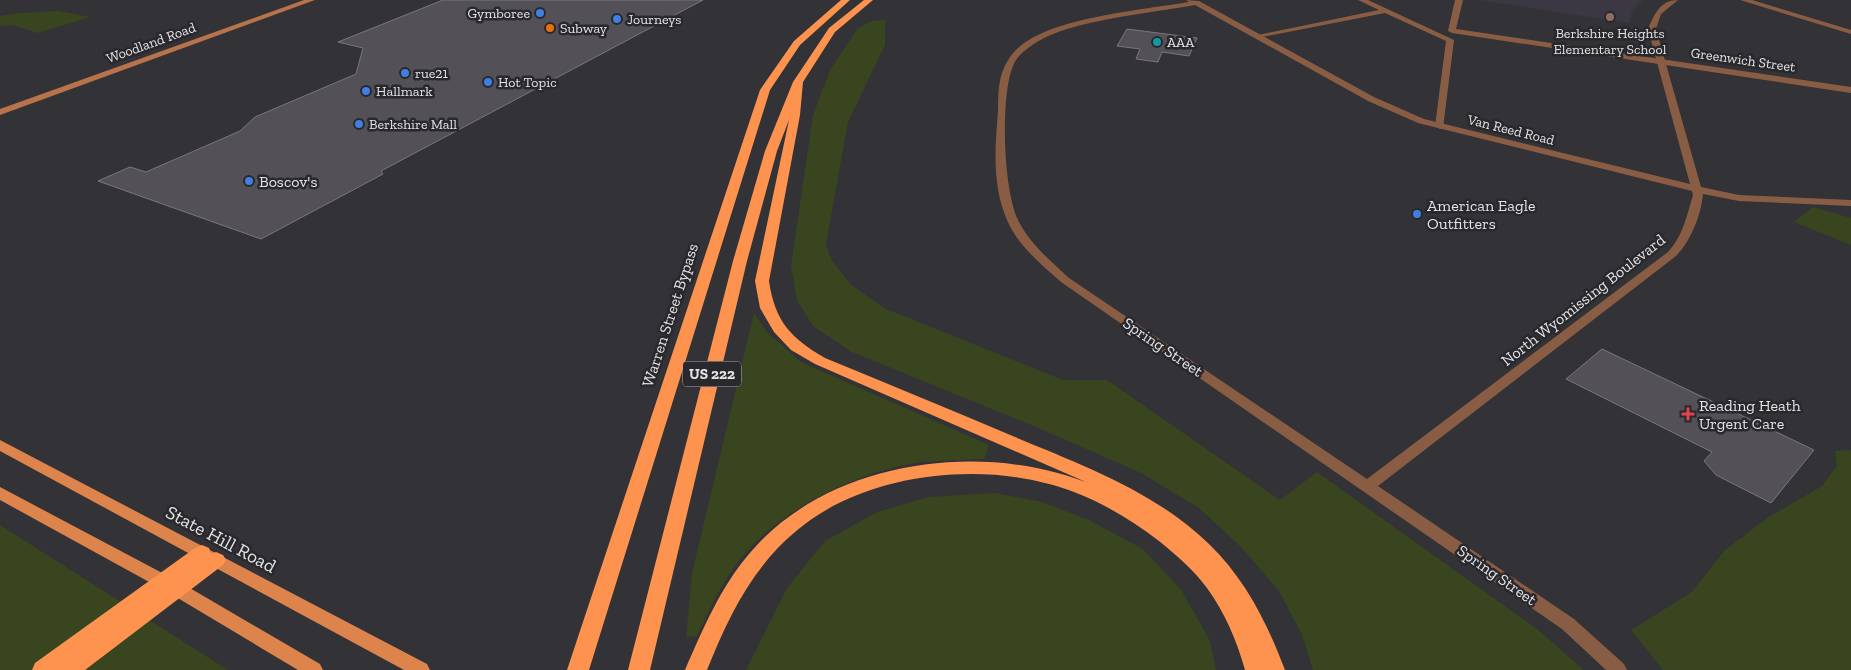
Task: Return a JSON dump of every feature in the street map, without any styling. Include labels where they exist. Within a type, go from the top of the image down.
[{"type":"highway","points":[[797,43],[822,8],[832,0]]},
{"type":"highway","name":"Warren Street Bypass","points":[[578,670],[766,90],[797,43],[846,0]]},
{"type":"highway","name":"US 222","points":[[639,670],[740,261],[771,151],[798,82],[832,30],[870,0]]},
{"type":"highway","points":[[832,30],[880,0]]},
{"type":"highway","points":[[798,82],[795,115],[762,281],[766,307],[778,330],[792,344],[820,361],[1096,479],[1124,492],[1169,520],[1208,553],[1226,575],[1259,630],[1274,670]]},
{"type":"highway","points":[[696,670],[724,605],[735,586],[762,552],[791,525],[834,499],[881,481],[929,470],[978,468],[1028,473],[1080,487],[1110,499],[1152,525],[1185,552],[1214,582],[1239,625],[1256,670]]},
{"type":"highway","points":[[43,670],[209,557]]},
{"type":"highway","points":[[69,670],[169,586]]},
{"type":"main road","name":"Woodland Road","points":[[0,112],[311,0]]},
{"type":"main road","name":"State Hill Road","points":[[0,445],[421,670]]},
{"type":"main road","points":[[0,493],[169,586],[314,670]]},
{"type":"street","name":"Greenwich Street","points":[[1362,0],[1451,35],[1661,62],[1851,90]]},
{"type":"street","points":[[1440,126],[1451,35],[1459,0]]},
{"type":"street","name":"North Wyomissing Boulevard","points":[[1368,486],[1680,246],[1688,230],[1698,195],[1652,29],[1658,13],[1674,0]]},
{"type":"street","points":[[1744,0],[1851,32]]},
{"type":"street","name":"Van Reed Road","points":[[1193,2],[1393,110],[1440,126],[1697,190],[1740,198],[1851,203]]},
{"type":"street","name":"Spring Street","points":[[1193,2],[1081,23],[1037,39],[1015,56],[1008,66],[1004,80],[1001,177],[1005,205],[1022,237],[1065,280],[1568,624],[1618,670]]},
{"type":"street","points":[[1257,36],[1386,11]]},
{"type":"shaded area","name":"Berkshire Heights Elementary School","points":[[1478,0],[1643,0],[1632,11],[1629,23]]},
{"type":"green space","points":[[58,11],[90,17],[38,33],[12,25],[0,26],[0,16]]},
{"type":"green space","points":[[885,20],[885,45],[848,122],[826,244],[831,259],[850,284],[884,308],[1063,380],[1107,380],[1280,500],[1317,472],[1536,628],[1584,670],[1313,670],[1302,635],[1279,591],[1242,548],[1199,508],[1141,473],[1036,427],[852,352],[813,326],[797,300],[791,266],[813,115],[830,70],[858,28],[872,21]]},
{"type":"green space","points":[[1813,207],[1851,218],[1851,245],[1794,222]]},
{"type":"green space","points":[[754,313],[766,331],[801,362],[989,445],[984,459],[924,462],[872,474],[819,496],[795,511],[752,546],[724,583],[697,636],[686,637],[692,573]]},
{"type":"green space","points":[[1851,450],[1851,670],[1663,670],[1631,630],[1692,592],[1724,551],[1767,518],[1822,486],[1837,466],[1835,451]]},
{"type":"green space","points":[[995,493],[1042,502],[1089,520],[1143,549],[1182,591],[1210,641],[1216,670],[746,670],[787,588],[825,541],[877,512],[928,497]]},
{"type":"green space","points":[[0,525],[228,670],[0,670]]},
{"type":"building","name":"Berkshire Mall","points":[[443,0],[703,0],[381,171],[383,174],[261,239],[98,181],[130,167],[146,172],[240,131],[255,117],[356,74],[363,48],[338,42]]},
{"type":"building","name":"AAA","points":[[1127,29],[1197,38],[1189,56],[1162,52],[1158,62],[1136,59],[1140,49],[1117,46]]},
{"type":"building","name":"Reading Heath Urgent Care","points":[[1602,349],[1814,450],[1771,503],[1716,475],[1704,461],[1712,452],[1566,379]]},
{"type":"place","name":"Gymboree","points":[[540,13]]},
{"type":"place","name":"Berkshire Heights Elementary School","points":[[1610,17]]},
{"type":"place","name":"Journeys","points":[[617,19]]},
{"type":"place","name":"Subway","points":[[550,28]]},
{"type":"place","name":"AAA","points":[[1157,42]]},
{"type":"place","name":"rue21","points":[[405,73]]},
{"type":"place","name":"Hot Topic","points":[[488,82]]},
{"type":"place","name":"Hallmark","points":[[366,91]]},
{"type":"place","name":"Berkshire Mall","points":[[359,124]]},
{"type":"place","name":"Boscov's","points":[[249,181]]},
{"type":"place","name":"American Eagle Outfitters","points":[[1417,214]]},
{"type":"place","name":"Reading Heath Urgent Care","points":[[1688,414]]}]
